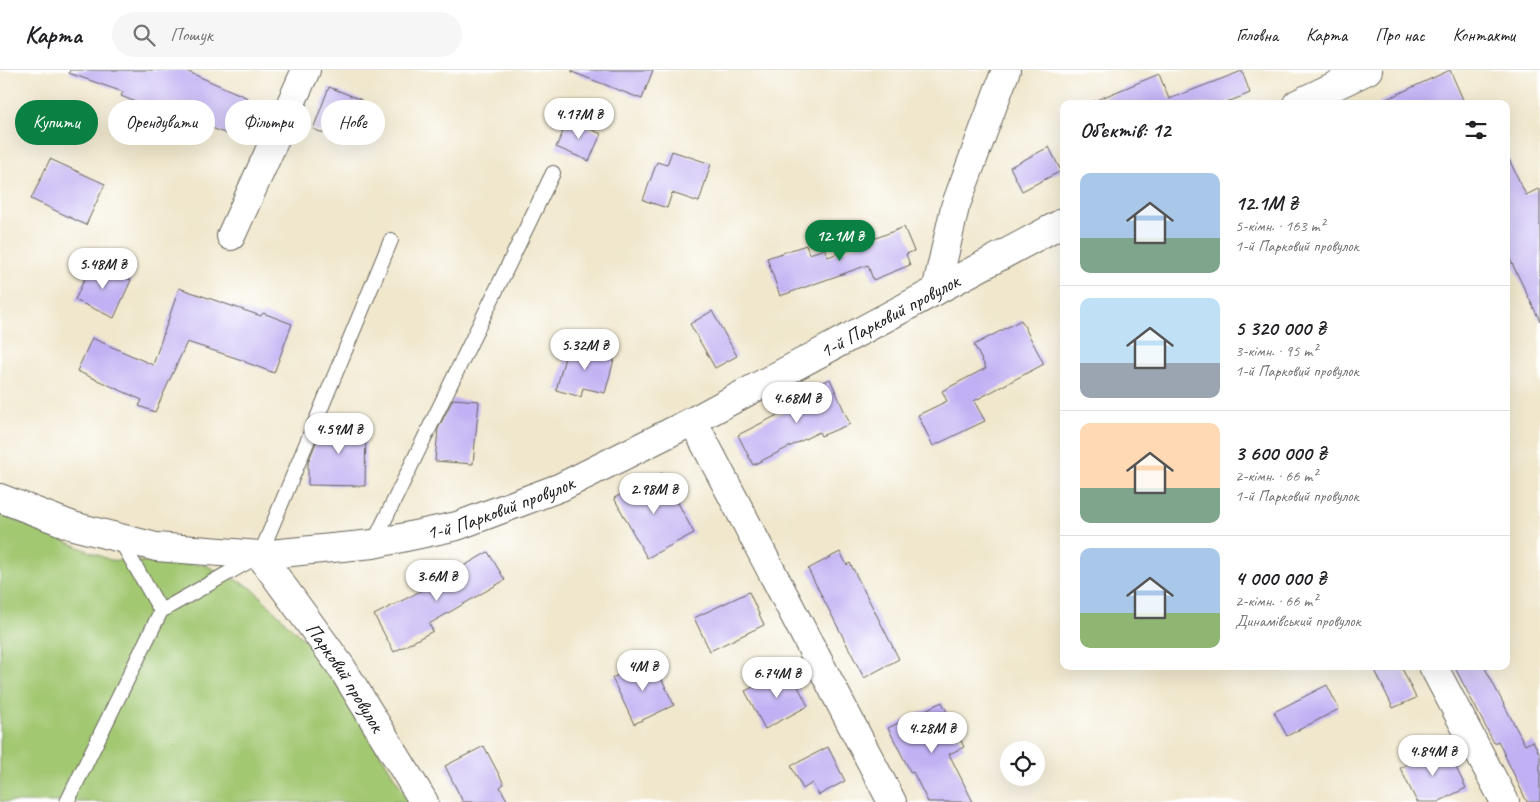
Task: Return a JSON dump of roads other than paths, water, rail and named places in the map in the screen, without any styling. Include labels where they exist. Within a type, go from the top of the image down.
[{"type":"street","points":[[231,236],[306,70]]},
{"type":"street","points":[[936,291],[955,207],[1006,70]]},
{"type":"street","points":[[1305,100],[1368,70]]},
{"type":"street","name":"1-й Парковий провулок","points":[[0,498],[73,526],[156,547],[260,555],[374,544],[457,526],[561,487],[693,422],[1060,224]]},
{"type":"street","points":[[693,422],[892,802]]},
{"type":"street","name":"Парковий провулок","points":[[260,555],[342,668],[424,802]]},
{"type":"street","points":[[1435,670],[1505,802]]},
{"type":"lane","points":[[374,544],[553,173]]},
{"type":"lane","points":[[67,802],[161,611],[260,555],[392,240]]},
{"type":"lane","points":[[119,538],[161,611]]}]
